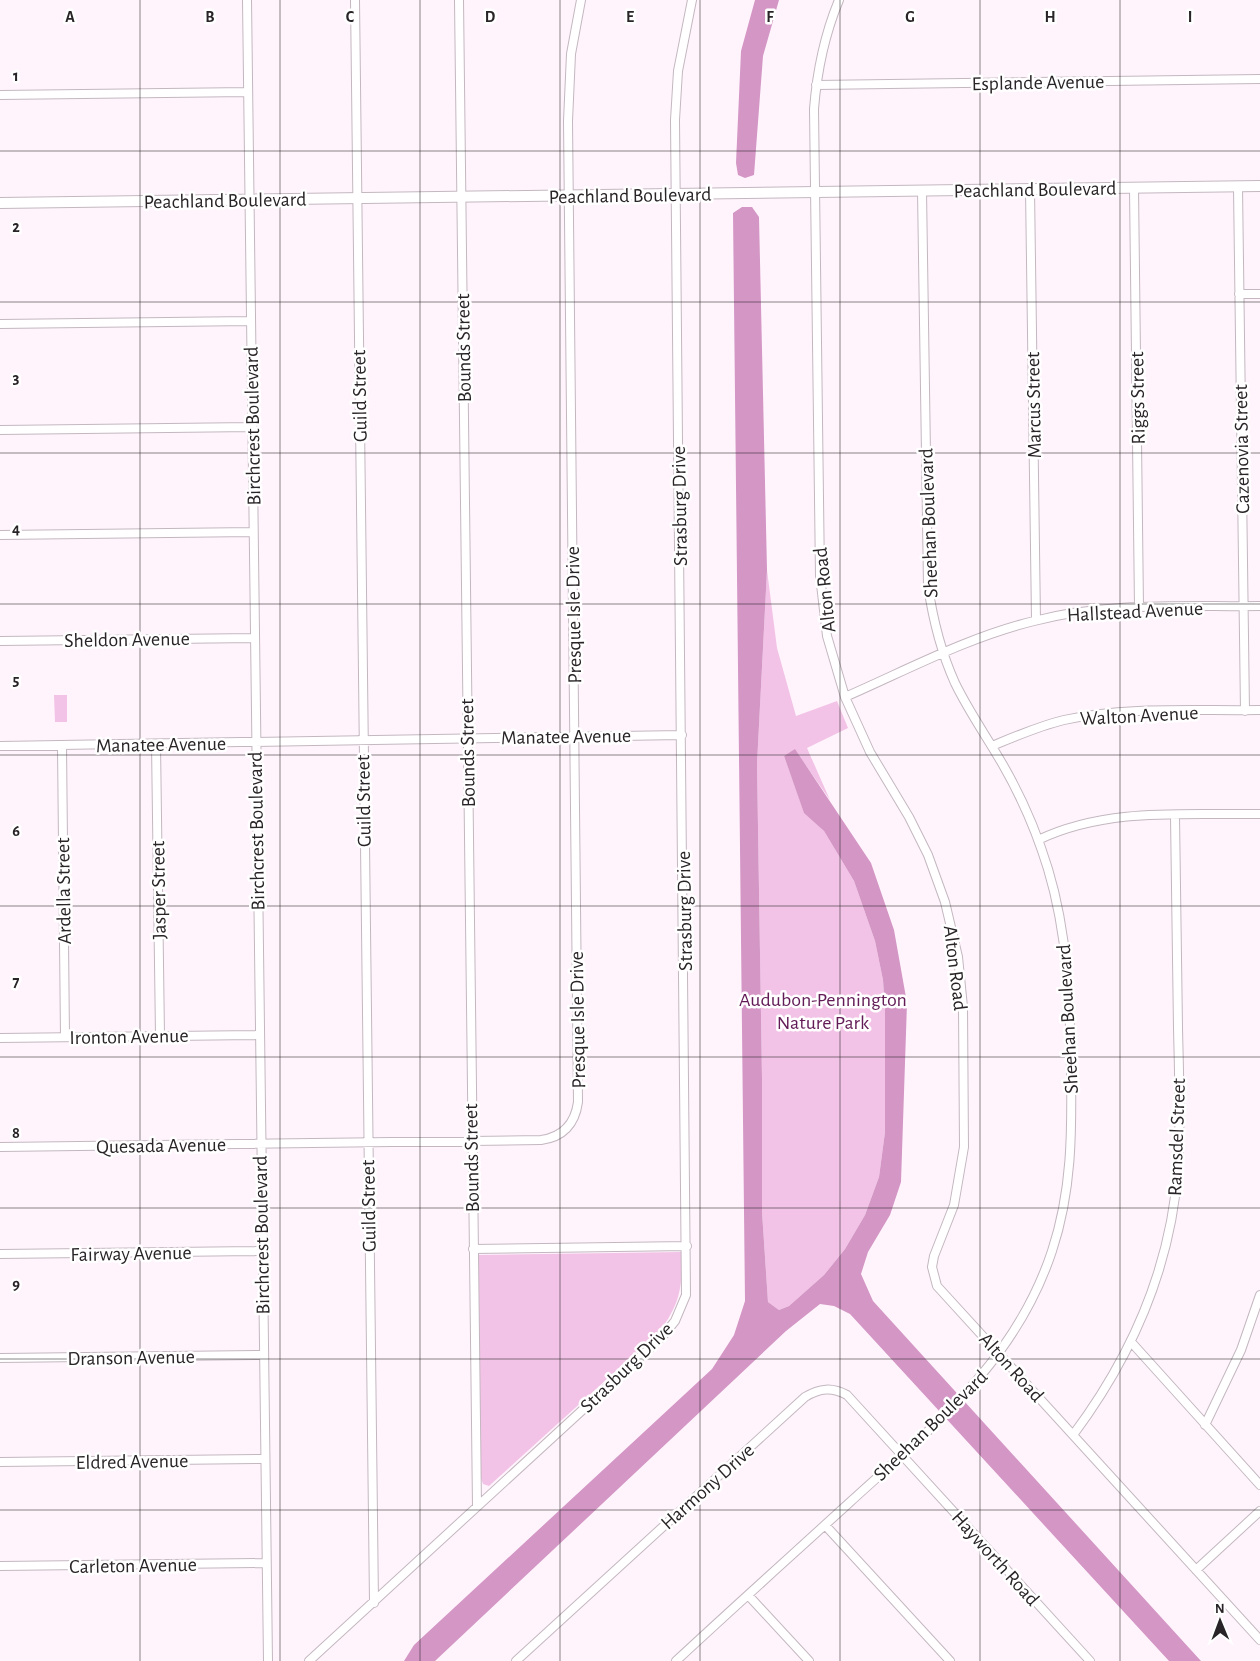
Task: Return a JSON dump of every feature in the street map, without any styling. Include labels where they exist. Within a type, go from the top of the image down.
[{"type":"street","name":"Birchcrest Boulevard","points":[[247,0],[258,1034],[268,1661]]},
{"type":"street","name":"Guild Street","points":[[355,0],[367,1142],[374,1603]]},
{"type":"street","name":"Bounds Street","points":[[459,0],[471,1141],[477,1506]]},
{"type":"street","name":"Presque Isle Drive","points":[[471,1141],[550,1139],[567,1129],[577,1112],[568,91],[571,54],[581,0]]},
{"type":"street","name":"Strasburg Drive","points":[[309,1661],[662,1336],[675,1321],[686,1295],[675,120],[678,70],[692,0]]},
{"type":"street","name":"Alton Road","points":[[839,0],[824,41],[816,85],[815,192],[820,576],[828,636],[845,697],[870,752],[909,817],[928,855],[953,930],[958,957],[962,1007],[964,1147],[954,1205],[934,1256],[932,1267],[937,1286],[1260,1640]]},
{"type":"street","name":"Esplande Avenue","points":[[816,85],[1260,79]]},
{"type":"street","points":[[0,95],[248,92]]},
{"type":"street","name":"Peachland Boulevard","points":[[0,202],[1260,186]]},
{"type":"street","name":"Cazenovia Street","points":[[1238,187],[1245,710]]},
{"type":"street","name":"Riggs Street","points":[[1134,188],[1140,608]]},
{"type":"street","name":"Marcus Street","points":[[1030,190],[1036,620]]},
{"type":"street","name":"Sheehan Boulevard","points":[[676,1661],[964,1397],[1000,1354],[1031,1302],[1052,1253],[1065,1201],[1072,1148],[1068,967],[1058,905],[1038,840],[1016,790],[964,700],[944,654],[932,608],[926,563],[922,191]]},
{"type":"street","points":[[1239,294],[1260,294]]},
{"type":"street","points":[[0,324],[251,321]]},
{"type":"street","points":[[0,430],[252,427]]},
{"type":"street","points":[[0,535],[253,532]]},
{"type":"street","name":"Hallstead Avenue","points":[[845,697],[993,633],[1036,620],[1086,611],[1260,606]]},
{"type":"street","name":"Sheldon Avenue","points":[[0,641],[254,638]]},
{"type":"street","name":"Walton Avenue","points":[[992,746],[1044,726],[1093,715],[1126,712],[1260,710]]},
{"type":"street","name":"Manatee Avenue","points":[[0,746],[255,743],[363,738],[682,735]]},
{"type":"street","name":"Jasper Street","points":[[156,744],[160,1036]]},
{"type":"street","name":"Ardella Street","points":[[62,746],[65,1037]]},
{"type":"street","points":[[1038,840],[1067,828],[1100,819],[1260,814]]},
{"type":"street","name":"Ramsdel Street","points":[[1073,1435],[1103,1393],[1132,1343],[1162,1263],[1171,1221],[1178,1170],[1175,816]]},
{"type":"street","name":"Ironton Avenue","points":[[0,1038],[258,1034]]},
{"type":"street","name":"Quesada Avenue","points":[[0,1147],[471,1141]]},
{"type":"street","points":[[473,1249],[687,1246]]},
{"type":"street","name":"Fairway Avenue","points":[[0,1254],[261,1251]]},
{"type":"street","points":[[1205,1425],[1229,1379],[1251,1324],[1260,1295]]},
{"type":"street","points":[[1251,1324],[1260,1324]]},
{"type":"street","points":[[1132,1343],[1260,1485]]},
{"type":"street","name":"Dranson Avenue","points":[[0,1358],[263,1355]]},
{"type":"street","name":"Harmony Drive","points":[[522,1659],[805,1397],[816,1391],[838,1390],[847,1396],[902,1454]]},
{"type":"street","name":"Hayworth Road","points":[[902,1454],[1090,1661]]},
{"type":"street","name":"Eldred Avenue","points":[[0,1462],[264,1459]]},
{"type":"street","points":[[1196,1570],[1260,1512]]},
{"type":"street","points":[[825,1525],[950,1661]]},
{"type":"street","name":"Carleton Avenue","points":[[0,1566],[266,1563]]},
{"type":"street","points":[[748,1595],[809,1661]]},
{"type":"green space","name":"Audubon-Pennington Nature Park","points":[[767,570],[777,648],[796,716],[837,701],[848,728],[807,748],[830,800],[795,750],[784,756],[804,812],[824,831],[854,881],[875,941],[883,980],[885,1009],[885,1132],[879,1177],[865,1215],[845,1249],[824,1275],[789,1306],[779,1310],[768,1302],[762,1212],[757,764]]},
{"type":"green space","points":[[54,695],[67,695],[67,722],[55,722]]},
{"type":"green space","points":[[682,1252],[682,1275],[679,1294],[667,1321],[660,1331],[489,1486],[483,1484],[481,1478],[477,1255]]},
{"type":"shaded area","points":[[755,0],[779,0],[763,56],[754,175],[745,178],[738,175],[736,163],[741,51]]},
{"type":"shaded area","points":[[742,207],[752,207],[759,217],[767,570],[757,764],[762,1212],[768,1302],[779,1310],[789,1306],[824,1275],[845,1249],[865,1215],[879,1177],[885,1132],[885,1009],[883,980],[875,941],[854,881],[824,831],[804,813],[784,756],[795,749],[871,863],[894,930],[907,1003],[901,1182],[890,1215],[868,1252],[861,1274],[873,1301],[1201,1661],[1169,1661],[850,1314],[834,1306],[820,1304],[786,1331],[435,1661],[404,1661],[414,1645],[712,1369],[734,1335],[745,1301],[733,213]]}]
